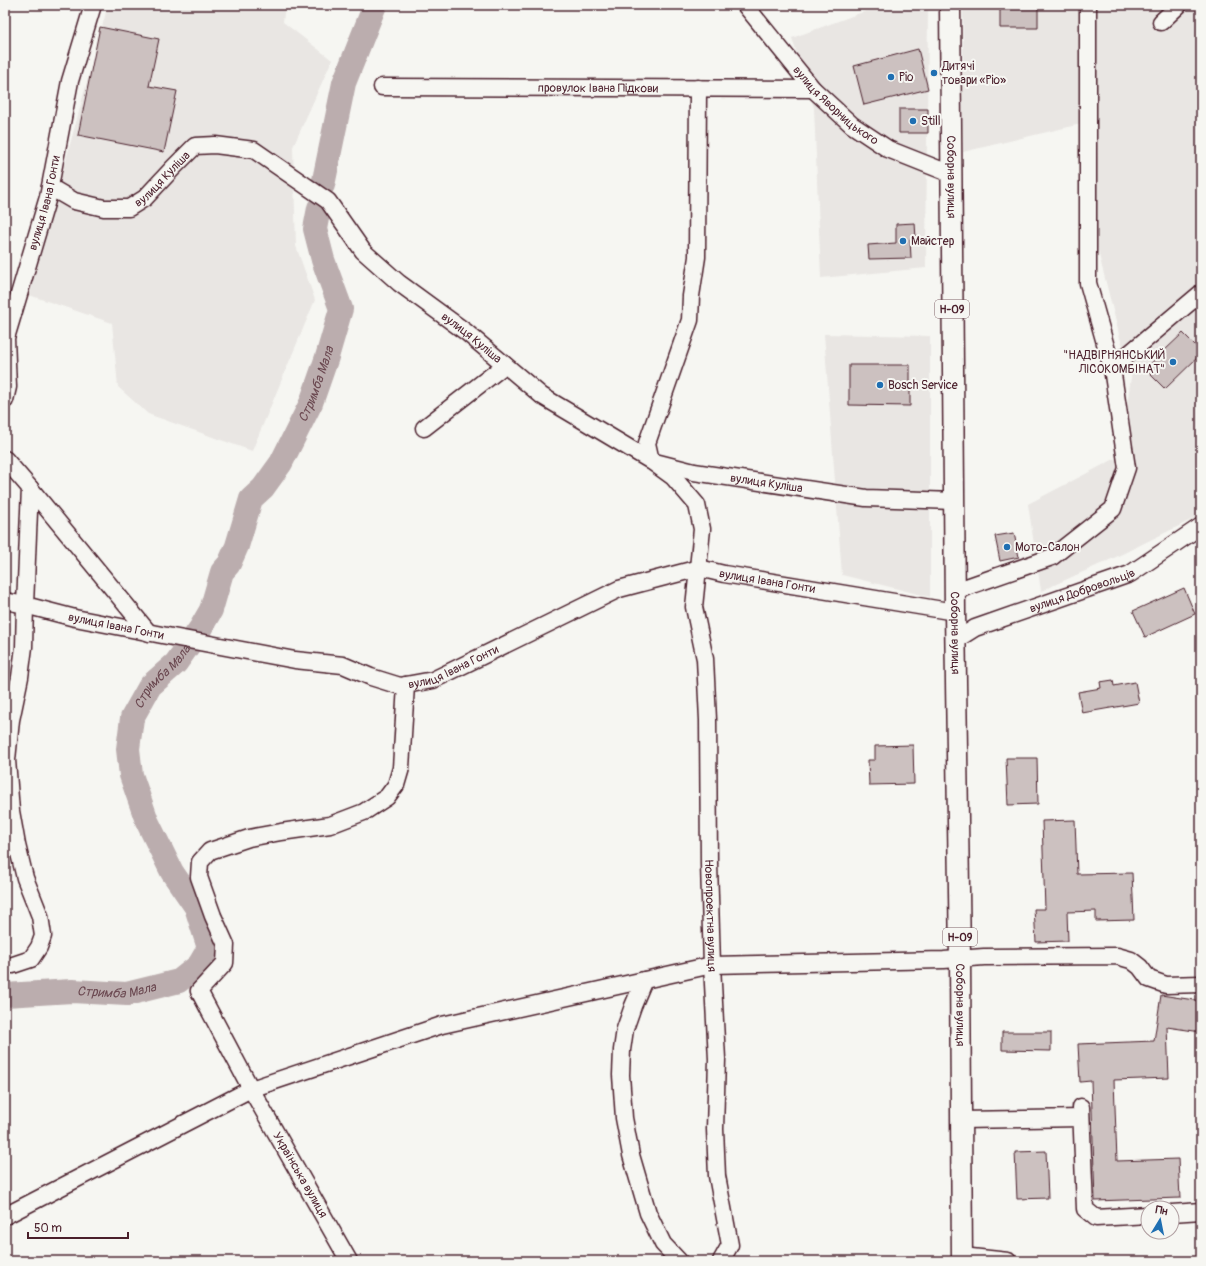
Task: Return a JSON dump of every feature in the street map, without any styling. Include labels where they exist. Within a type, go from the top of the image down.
[{"type":"main road","name":"Соборна вулиця","points":[[950,5],[962,1258]]},
{"type":"street","name":"вулиця Івана Гонти","points":[[5,400],[8,387],[6,338],[48,197],[70,81],[93,5]]},
{"type":"street","name":"вулиця Яворницького","points":[[745,5],[813,89],[852,125],[888,148],[951,174]]},
{"type":"street","points":[[955,591],[1052,557],[1113,510],[1127,468],[1112,368],[1088,283],[1088,5]]},
{"type":"street","points":[[1161,22],[1179,5]]},
{"type":"street","name":"провулок Івана Підкови","points":[[382,87],[813,89]]},
{"type":"street","points":[[651,461],[646,443],[690,320],[691,296],[697,256],[698,88]]},
{"type":"street","name":"вулиця Куліша","points":[[50,187],[74,201],[104,208],[129,208],[146,198],[195,146],[215,145],[254,150],[328,201],[363,251],[399,283],[466,332],[542,396],[651,461],[694,472],[866,498],[954,501]]},
{"type":"street","points":[[1112,368],[1201,293]]},
{"type":"street","points":[[424,428],[505,365]]},
{"type":"street","points":[[5,459],[155,634]]},
{"type":"street","name":"Новопроектна вулиця","points":[[651,461],[673,477],[697,505],[702,529],[694,607],[705,659],[708,720],[709,864],[717,1059],[715,1129],[717,1176],[730,1245],[721,1261]]},
{"type":"street","points":[[13,965],[31,959],[39,947],[43,936],[40,916],[26,878],[17,845],[11,812],[7,760],[11,720],[20,677],[24,647],[30,488]]},
{"type":"street","name":"вулиця Добровольців","points":[[956,640],[975,628],[1130,574],[1201,526]]},
{"type":"street","name":"вулиця Івана Гонти","points":[[5,601],[75,618],[155,634],[295,660],[343,665],[371,677],[400,686],[433,680],[619,589],[699,568],[724,574],[955,612]]},
{"type":"street","name":"Українська вулиця","points":[[349,1261],[251,1089],[199,991],[226,963],[226,945],[213,916],[199,877],[200,862],[210,851],[249,838],[330,825],[364,812],[387,797],[396,785],[401,768],[406,685]]},
{"type":"street","points":[[5,1216],[251,1089],[442,1025],[712,965],[960,959],[984,957],[1117,956],[1131,960],[1140,966],[1149,979],[1166,985],[1201,984]]},
{"type":"street","points":[[644,980],[625,1029],[621,1075],[624,1118],[632,1155],[648,1213],[663,1244],[679,1261]]},
{"type":"street","points":[[961,1120],[1081,1112],[1085,1209],[1096,1218],[1140,1215]]},
{"type":"street","points":[[1180,1212],[1201,1211]]},
{"type":"street","points":[[962,1258],[1008,1261]]},
{"type":"shaded area","points":[[108,5],[285,5],[283,22],[332,60],[293,147],[296,246],[315,300],[252,451],[148,414],[118,387],[112,323],[29,295]]},
{"type":"shaded area","points":[[882,5],[928,5],[926,268],[821,278],[814,108],[792,38]]},
{"type":"shaded area","points":[[963,5],[1201,5],[1201,515],[1116,557],[1041,591],[1028,504],[1120,456],[1132,370],[1120,338],[1095,239],[1098,120],[963,152]]},
{"type":"shaded area","points":[[824,334],[930,336],[930,597],[842,575]]},
{"type":"building","points":[[1000,5],[1038,5],[1038,28],[1000,28]]},
{"type":"building","points":[[100,27],[159,39],[149,86],[177,91],[164,152],[78,135]]},
{"type":"building","name":"Ріо","points":[[918,49],[928,89],[864,105],[854,66]]},
{"type":"building","name":"Still","points":[[899,109],[928,109],[928,133],[899,133]]},
{"type":"building","name":"Майстер","points":[[915,223],[916,239],[910,239],[911,258],[869,259],[868,245],[896,243],[896,224]]},
{"type":"building","name":"\"НАДВІРНЯНСЬКИЙ ЛІСОКОМБІНАТ\"","points":[[1183,333],[1201,351],[1201,354],[1165,389],[1145,369]]},
{"type":"building","name":"Bosch Service","points":[[849,365],[910,365],[910,406],[849,405]]},
{"type":"building","name":"Мото-Салон","points":[[1014,533],[1019,557],[1000,561],[995,536]]},
{"type":"building","points":[[1184,588],[1195,614],[1145,637],[1133,611]]},
{"type":"building","points":[[1113,680],[1114,686],[1135,682],[1139,703],[1082,713],[1078,692],[1101,688],[1100,682]]},
{"type":"building","points":[[913,745],[914,784],[869,785],[868,760],[875,760],[875,746]]},
{"type":"building","points":[[1006,758],[1037,758],[1038,804],[1008,805]]},
{"type":"building","points":[[1075,820],[1077,874],[1132,873],[1134,920],[1096,921],[1096,911],[1067,912],[1068,941],[1036,942],[1034,909],[1045,909],[1042,821]]},
{"type":"building","points":[[1161,995],[1201,1001],[1201,1032],[1167,1027],[1169,1078],[1114,1080],[1117,1161],[1178,1159],[1180,1198],[1095,1201],[1091,1081],[1080,1082],[1078,1044],[1154,1041]]},
{"type":"building","points":[[1002,1032],[1051,1032],[1051,1051],[1002,1050]]},
{"type":"building","points":[[1046,1151],[1048,1198],[1017,1199],[1015,1152]]},
{"type":"waterway","name":"Стримба Мала","points":[[323,185],[344,83],[375,5]]},
{"type":"waterway","name":"Стримба Мала","points":[[5,995],[72,991],[127,994],[179,981],[199,965],[209,948],[196,907],[172,872],[147,821],[131,775],[128,749],[132,718],[150,686],[176,663],[200,629],[211,610],[222,572],[229,564],[237,546],[251,499],[263,488],[281,463],[311,403],[327,357],[341,309],[323,260],[315,229],[319,208]]},
{"type":"place","name":"Дитячі товари «Ріо»","points":[[934,73]]},
{"type":"place","name":"Ріо","points":[[891,77]]},
{"type":"place","name":"Still","points":[[913,121]]},
{"type":"place","name":"Майстер","points":[[903,241]]},
{"type":"place","name":"\"НАДВІРНЯНСЬКИЙ ЛІСОКОМБІНАТ\"","points":[[1173,362]]},
{"type":"place","name":"Bosch Service","points":[[880,385]]},
{"type":"place","name":"Мото-Салон","points":[[1007,547]]}]
